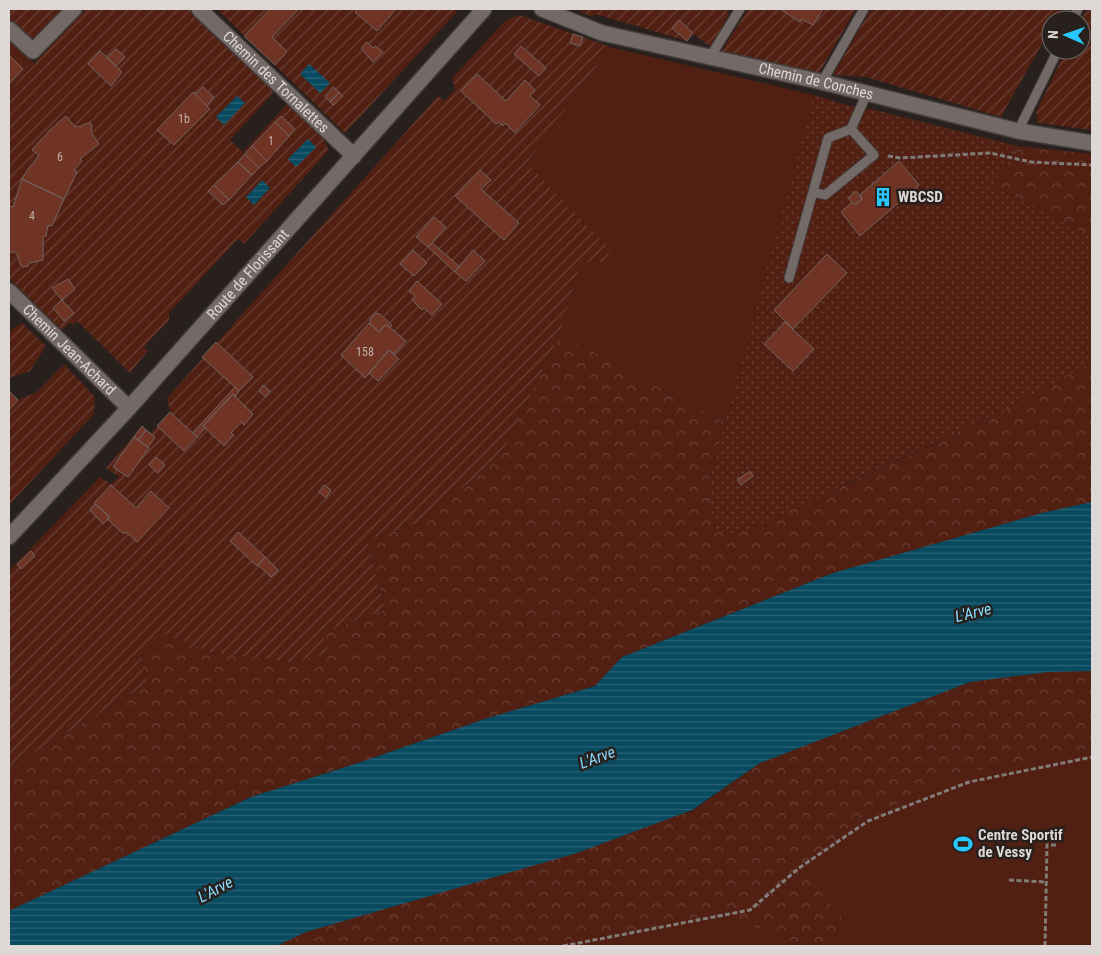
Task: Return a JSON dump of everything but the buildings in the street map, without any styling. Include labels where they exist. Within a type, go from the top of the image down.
[{"type":"street","points":[[9,28],[33,51],[74,9]]},
{"type":"street","name":"Chemin des Tornalettes","points":[[199,9],[354,156]]},
{"type":"street","name":"Route de Florissant","points":[[9,537],[129,408],[484,9]]},
{"type":"street","name":"Chemin de Conches","points":[[542,9],[602,33],[822,82],[1018,131],[1092,143]]},
{"type":"street","name":"Chemin Jean-Achard","points":[[9,291],[129,408]]},
{"type":"lane","points":[[710,57],[740,9]]},
{"type":"lane","points":[[822,82],[864,9]]},
{"type":"lane","points":[[1018,131],[1053,60]]},
{"type":"lane","points":[[790,278],[828,138],[851,129],[867,94]]},
{"type":"lane","points":[[813,192],[825,195],[874,155],[851,129]]},
{"type":"path","points":[[874,155],[900,158],[990,153],[1031,162],[1092,165]]},
{"type":"path","points":[[563,946],[750,910],[799,868],[868,820],[969,782],[1092,757]]},
{"type":"path","points":[[1045,946],[1047,845],[1058,845]]},
{"type":"path","points":[[1009,880],[1046,882]]},
{"type":"green space","points":[[9,9],[65,9],[39,37],[29,37],[9,19]]},
{"type":"green space","points":[[86,9],[189,9],[275,91],[230,140],[243,152],[287,104],[319,132],[329,150],[244,244],[238,239],[169,313],[169,320],[144,347],[148,351],[130,373],[77,321],[73,325],[69,323],[62,330],[9,278],[9,105],[16,83]]},
{"type":"green space","points":[[217,9],[457,9],[456,13],[345,133]]},
{"type":"green space","points":[[576,9],[726,9],[729,14],[711,47],[693,34],[687,41],[595,14],[592,17]]},
{"type":"green space","points":[[748,9],[856,9],[819,73],[721,52]]},
{"type":"green space","points":[[871,9],[1062,9],[1041,10],[1041,46],[1001,117],[866,77],[833,75]]},
{"type":"green space","points":[[1092,9],[1092,130],[1038,123],[1036,112],[1061,60],[1091,60],[1091,10],[1086,10]]},
{"type":"green space","points":[[520,15],[610,47],[527,163],[610,250],[606,262],[587,262],[578,271],[560,334],[499,459],[417,523],[367,540],[385,610],[321,633],[331,653],[290,662],[213,653],[165,634],[141,657],[147,684],[9,768],[9,571],[100,477],[111,484],[119,477],[106,468],[142,426],[151,433],[170,412],[167,398],[438,96],[445,101],[455,89],[452,78],[506,20]]},
{"type":"green space","points":[[9,39],[34,63],[16,83],[9,105]]},
{"type":"green space","points":[[610,47],[814,95],[725,423],[560,334],[578,271],[587,262],[606,262],[527,163]]},
{"type":"green space","points":[[814,95],[851,106],[871,109],[1018,146],[992,186],[1092,237],[1092,362],[1006,409],[740,534],[715,531],[708,485]]},
{"type":"green space","points":[[1018,146],[1092,154],[1092,237],[992,186]]},
{"type":"green space","points":[[22,323],[46,346],[30,371],[9,378],[9,331]]},
{"type":"green space","points":[[560,334],[725,423],[708,485],[715,531],[837,489],[1006,409],[1092,362],[1092,502],[1042,513],[833,573],[622,657],[595,686],[485,719],[358,763],[251,797],[9,911],[9,768],[147,684],[141,657],[165,634],[213,653],[290,662],[330,653],[321,633],[385,610],[367,540],[417,523],[499,459]]},
{"type":"green space","points":[[65,365],[95,397],[94,414],[9,505],[9,391],[18,400],[37,392]]},
{"type":"green space","points":[[1092,671],[1092,748],[948,776],[868,821],[800,868],[847,923],[824,946],[803,946],[727,917],[531,946],[276,946],[306,932],[692,811],[760,763],[970,682],[1048,672]]},
{"type":"green space","name":"Centre Sportif de Vessy","points":[[1092,748],[1092,946],[824,946],[847,923],[799,868],[868,821],[948,776]]},
{"type":"green space","points":[[727,917],[803,946],[531,946],[540,944]]},
{"type":"water","points":[[309,64],[330,83],[320,93],[300,74]]},
{"type":"water","points":[[237,96],[245,103],[224,125],[216,117]]},
{"type":"water","points":[[308,139],[316,147],[296,167],[288,159]]},
{"type":"water","points":[[262,180],[270,188],[254,205],[246,197]]},
{"type":"water","name":"L'Arve","points":[[1092,502],[1092,671],[1048,672],[970,682],[760,763],[692,810],[577,853],[306,932],[276,946],[9,946],[9,911],[251,797],[358,763],[485,719],[595,686],[622,657],[833,573],[1042,513]]},
{"type":"place","name":"WBCSD","points":[[883,197]]},
{"type":"place","name":"Centre Sportif de Vessy","points":[[963,844]]}]
